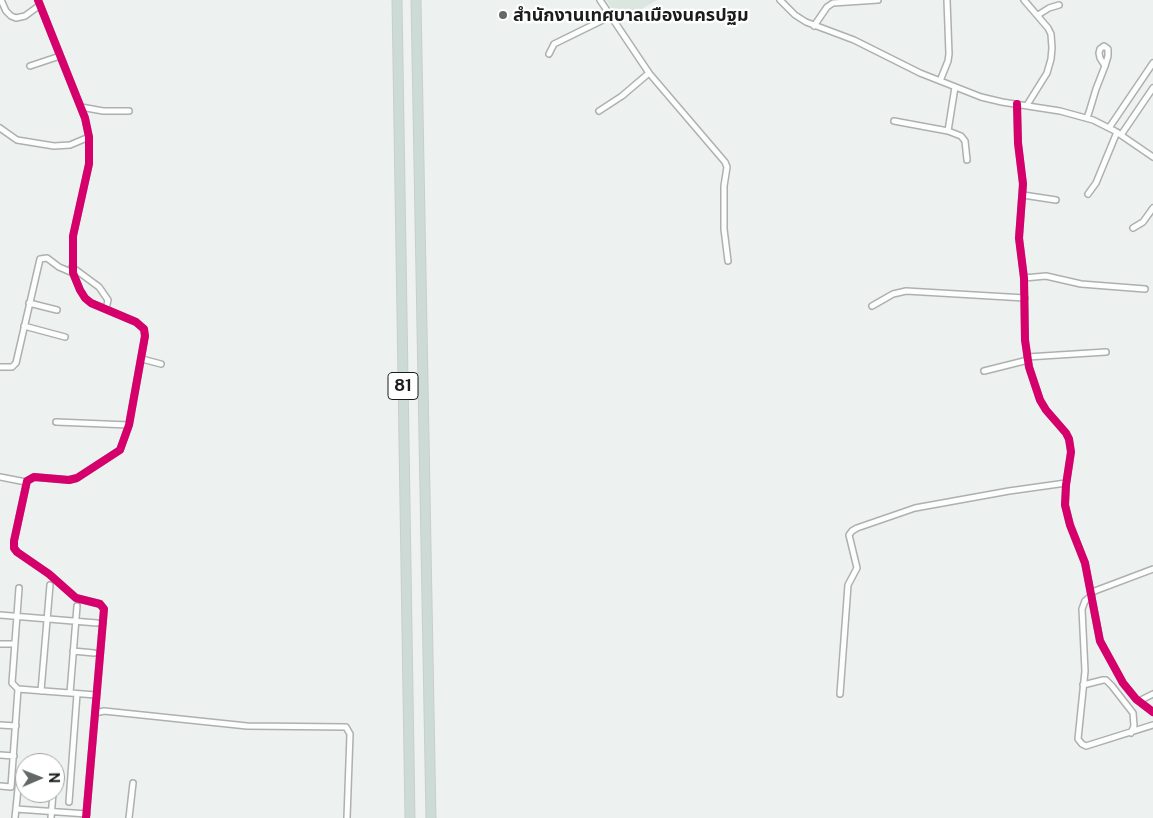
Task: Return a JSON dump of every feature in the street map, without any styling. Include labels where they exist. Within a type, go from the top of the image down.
[{"type":"highway","name":"81","points":[[397,0],[410,818]]},
{"type":"highway","name":"81","points":[[416,0],[431,818]]},
{"type":"street","points":[[0,477],[26,482],[34,478],[77,478],[118,452],[124,443],[129,424],[145,341],[144,329],[136,322],[92,303],[80,290],[72,270],[74,236],[78,209],[89,164],[89,137],[80,107],[39,3],[25,16],[16,18],[2,8],[1,0]]},
{"type":"street","points":[[600,0],[649,73],[726,164],[724,230],[728,261]]},
{"type":"street","points":[[780,0],[795,15],[814,26],[854,40],[895,62],[940,81],[981,97],[1060,110],[1086,118],[1109,128],[1153,157]]},
{"type":"street","points":[[814,26],[827,7],[833,3],[878,0]]},
{"type":"street","points":[[940,81],[950,54],[947,0]]},
{"type":"street","points":[[1024,0],[1048,28],[1051,34],[1052,48],[1047,72],[1027,105]]},
{"type":"street","points":[[1038,15],[1049,8],[1059,6]]},
{"type":"street","points":[[549,54],[554,44],[611,16]]},
{"type":"street","points":[[30,66],[60,56]]},
{"type":"street","points":[[1109,128],[1153,63]]},
{"type":"street","points":[[1086,118],[1105,66]]},
{"type":"street","points":[[599,111],[622,96],[649,73]]},
{"type":"street","points":[[948,130],[955,87]]},
{"type":"street","points":[[1088,194],[1096,183],[1119,134],[1153,88]]},
{"type":"street","points":[[1017,104],[1018,143],[1023,195],[1019,238],[1024,278],[1025,340],[1028,358],[1040,400],[1052,419],[1066,433],[1069,439],[1070,452],[1065,496],[1067,514],[1082,555],[1092,593],[1098,632],[1105,651],[1123,682],[1139,702],[1153,712]]},
{"type":"street","points":[[80,107],[103,111],[129,111]]},
{"type":"street","points":[[894,120],[948,130],[961,136],[965,141],[967,160]]},
{"type":"street","points":[[0,128],[17,140],[54,146],[70,145],[89,137]]},
{"type":"street","points":[[1023,195],[1056,200]]},
{"type":"street","points":[[1133,228],[1143,222],[1153,208]]},
{"type":"street","points":[[0,367],[12,367],[16,363],[40,259],[47,258],[58,267],[72,270],[99,287],[108,300],[106,309]]},
{"type":"street","points":[[1024,278],[1046,276],[1081,284],[1145,289]]},
{"type":"street","points":[[872,306],[893,294],[906,291],[1025,298]]},
{"type":"street","points":[[29,302],[58,310]]},
{"type":"street","points":[[24,326],[65,336]]},
{"type":"street","points":[[984,371],[1028,358],[1106,352]]},
{"type":"street","points":[[142,359],[161,364]]},
{"type":"street","points":[[56,422],[129,424]]},
{"type":"street","points":[[16,809],[51,815],[87,816],[104,609],[100,604],[76,598],[49,574],[14,548],[14,534],[26,482]]},
{"type":"street","points":[[840,694],[848,585],[857,568],[849,535],[852,531],[916,508],[1066,483]]},
{"type":"street","points":[[1153,569],[1092,593],[1085,601],[1082,609],[1085,671],[1078,735],[1082,744],[1086,746],[1153,725]]},
{"type":"street","points":[[42,691],[50,585]]},
{"type":"street","points":[[18,588],[12,684],[18,689],[96,695]]},
{"type":"street","points":[[70,693],[77,606]]},
{"type":"street","points":[[0,614],[97,623]]},
{"type":"street","points":[[0,644],[14,644]]},
{"type":"street","points":[[73,651],[94,653]]},
{"type":"street","points":[[1083,685],[1106,680],[1133,713],[1134,726],[1131,733]]},
{"type":"street","points":[[0,786],[11,787],[18,689]]},
{"type":"street","points":[[69,802],[77,694]]},
{"type":"street","points":[[1139,702],[1153,694]]},
{"type":"street","points":[[95,713],[104,712],[247,726],[346,727],[350,734],[347,818]]},
{"type":"street","points":[[0,725],[16,726]]},
{"type":"street","points":[[0,756],[14,756]]},
{"type":"street","points":[[129,818],[133,783]]},
{"type":"street","points":[[16,818],[17,803]]},
{"type":"shaded area","points":[[606,0],[657,0],[620,21]]},
{"type":"cycle path","points":[[38,0],[85,118],[89,137],[89,164],[73,236],[73,273],[85,298],[91,303],[136,322],[144,329],[145,336],[129,425],[120,450],[77,478],[69,480],[34,477],[27,481],[14,541],[14,548],[17,552],[49,574],[76,598],[100,604],[104,609],[86,818]]},
{"type":"cycle path","points":[[1017,104],[1018,143],[1023,184],[1019,238],[1024,278],[1025,340],[1029,367],[1040,400],[1069,439],[1071,452],[1065,505],[1070,525],[1085,563],[1100,641],[1123,683],[1136,699],[1153,712]]},
{"type":"place","name":"สำนักงานเทศบาลเมืองนครปฐม","points":[[503,15]]}]
